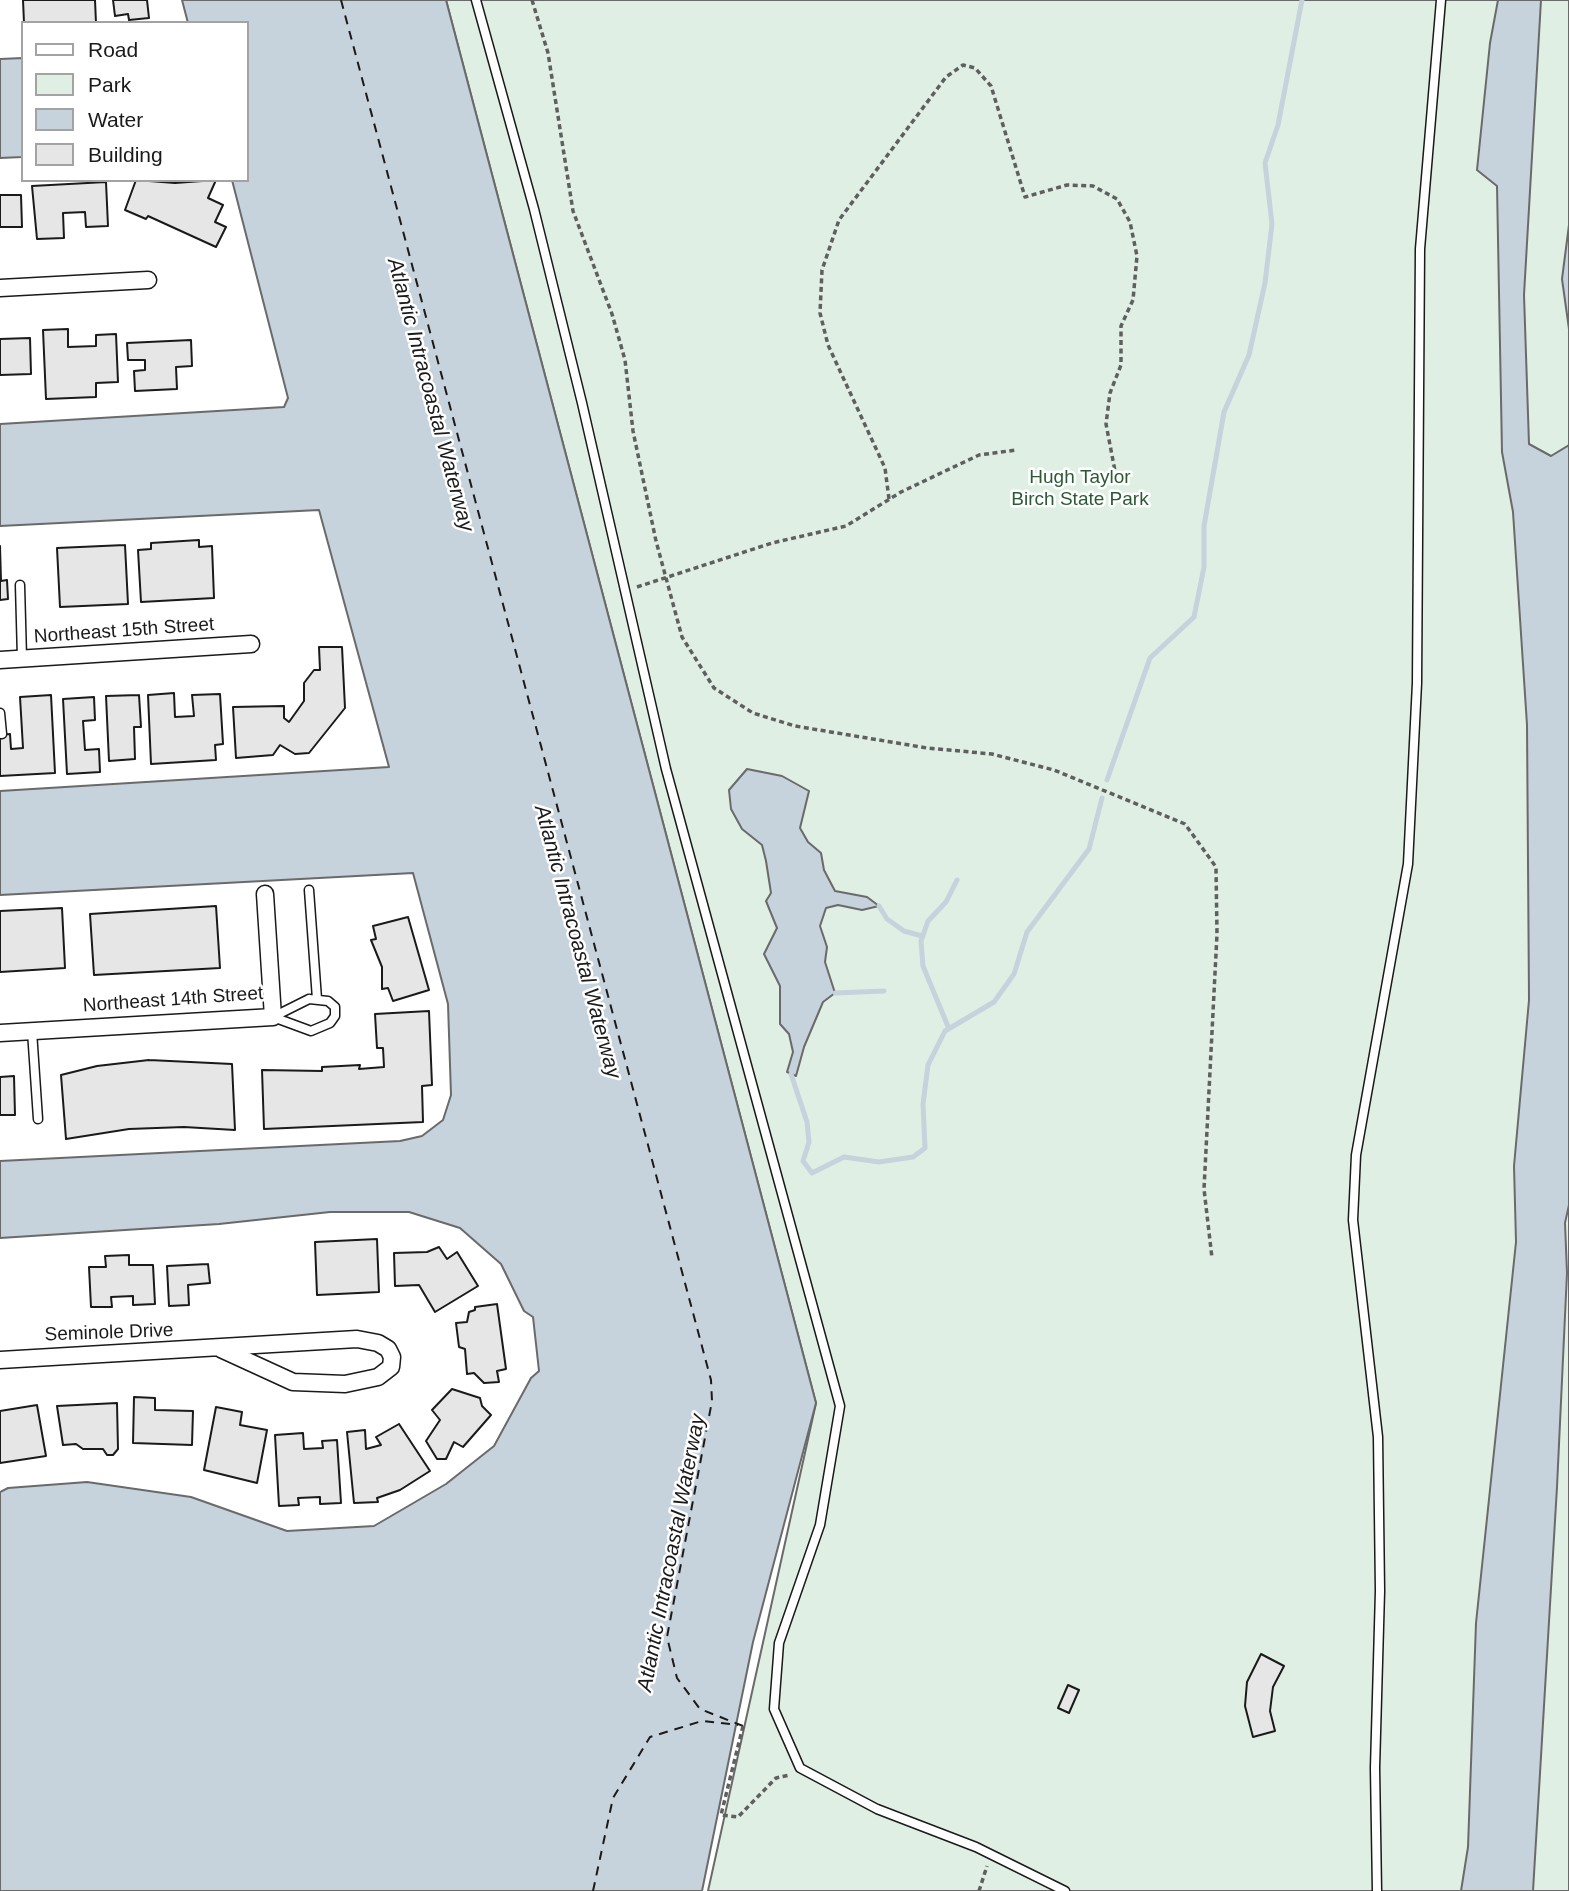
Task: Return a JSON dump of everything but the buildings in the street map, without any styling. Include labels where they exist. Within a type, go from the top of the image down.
[{"type":"street","points":[[0,288],[148,280]]},
{"type":"street","name":"Northeast 15th Street","points":[[0,660],[251,644]]},
{"type":"street","name":"Northeast 14th Street","points":[[0,1033],[273,1017],[265,894]]},
{"type":"street","name":"Seminole Drive","points":[[0,1360],[357,1339],[378,1343],[388,1349],[391,1367],[378,1377],[345,1384],[293,1382],[221,1349]]},
{"type":"lane","points":[[476,0],[537,222],[670,782],[840,1406],[820,1525],[779,1643],[774,1709],[800,1768],[877,1810],[992,1855],[1065,1891]]},
{"type":"lane","points":[[1377,1891],[1375,1768],[1380,1591],[1378,1437],[1353,1220],[1356,1155],[1408,864],[1417,670],[1420,249],[1441,0]]},
{"type":"lane","points":[[20,585],[22,658]]},
{"type":"lane","points":[[0,713],[2,734]]},
{"type":"lane","points":[[309,890],[317,999]]},
{"type":"lane","points":[[317,999],[334,1007],[335,1016],[320,1029],[311,1031],[273,1017],[295,1004],[317,999]]},
{"type":"lane","points":[[32,1031],[38,1119]]},
{"type":"path","points":[[533,0],[548,53],[573,211],[612,314],[625,360],[633,431],[666,577],[682,637],[714,688],[753,713],[795,726],[927,748],[992,754],[1054,770],[1185,824],[1216,867],[1217,934],[1204,1189],[1212,1258]]},
{"type":"path","points":[[889,499],[885,468],[828,345],[820,313],[822,270],[839,220],[946,77],[963,65],[975,68],[991,86],[1026,197],[1067,185],[1093,186],[1117,199],[1130,222],[1137,256],[1133,300],[1121,326],[1121,365],[1110,393],[1107,424],[1115,471]]},
{"type":"path","points":[[625,591],[772,543],[846,526],[889,499],[979,455],[1016,450]]},
{"type":"path","points":[[743,1726],[721,1815],[738,1817],[776,1778],[806,1771]]},
{"type":"path","points":[[979,1891],[992,1855]]},
{"type":"green space","name":"Hugh Taylor Birch State Park","points":[[446,0],[1569,0],[1569,1891],[708,1891],[816,1403]]},
{"type":"water","name":"Atlantic Intracoastal Waterway","points":[[182,0],[446,0],[816,1403],[753,1642],[702,1891],[0,1891],[0,1492],[8,1488],[87,1482],[191,1497],[287,1531],[374,1526],[446,1484],[494,1446],[531,1378],[539,1371],[533,1317],[524,1311],[501,1264],[460,1228],[409,1212],[330,1212],[219,1224],[0,1238],[0,1161],[400,1141],[422,1136],[443,1120],[451,1095],[448,1004],[413,873],[0,895],[0,791],[389,767],[319,510],[0,526],[0,424],[284,407],[288,398],[233,182],[248,182],[248,21],[187,21]]},
{"type":"water","points":[[1498,0],[1541,0],[1524,295],[1529,444],[1551,456],[1569,445],[1569,1205],[1565,1223],[1567,1273],[1557,1487],[1533,1891],[1461,1891],[1468,1847],[1476,1623],[1516,1242],[1514,1166],[1529,1000],[1527,725],[1513,512],[1502,452],[1497,186],[1477,170],[1490,43]]},
{"type":"water","points":[[21,58],[21,157],[0,158],[0,59]]},
{"type":"water","points":[[1569,225],[1569,329],[1562,279]]},
{"type":"water","points":[[747,769],[782,776],[809,791],[800,828],[808,842],[821,853],[824,870],[835,891],[867,897],[879,906],[862,910],[838,905],[826,908],[820,926],[827,947],[825,962],[835,993],[823,1002],[804,1047],[796,1076],[787,1072],[793,1052],[789,1034],[780,1024],[780,986],[764,954],[777,928],[766,901],[771,893],[766,861],[762,845],[742,829],[731,809],[729,790]]},
{"type":"waterway","points":[[1107,780],[1150,658],[1194,617],[1204,567],[1204,526],[1224,412],[1249,355],[1265,283],[1272,224],[1265,163],[1278,125],[1302,0]]},
{"type":"waterway","points":[[791,1074],[807,1122],[809,1142],[803,1161],[812,1173],[844,1157],[879,1162],[913,1157],[925,1148],[923,1104],[928,1065],[945,1031],[994,1002],[1014,974],[1027,932],[1089,849],[1102,798]]},
{"type":"waterway","points":[[949,1029],[923,966],[921,941],[928,921],[946,902],[957,880]]},
{"type":"waterway","points":[[879,906],[887,919],[904,931],[922,936]]},
{"type":"waterway","points":[[835,993],[884,991]]},
{"type":"ferry route","points":[[341,0],[711,1380],[712,1401],[667,1637],[677,1678],[700,1709],[743,1726]]},
{"type":"ferry route","points":[[593,1891],[613,1798],[650,1737],[702,1721],[738,1725]]}]
